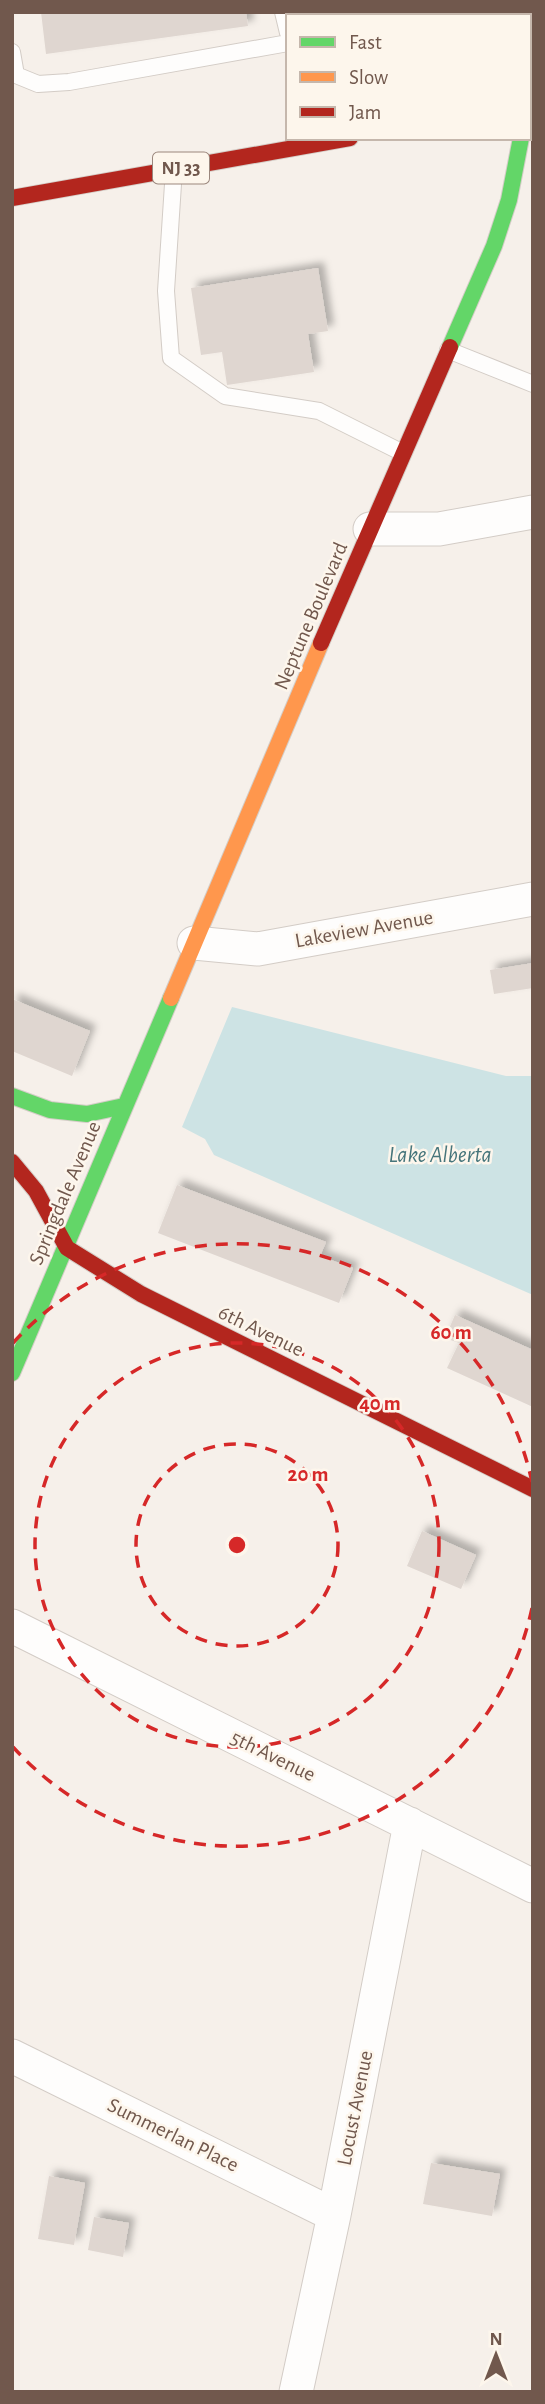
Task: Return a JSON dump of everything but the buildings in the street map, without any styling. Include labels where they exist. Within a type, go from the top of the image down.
[{"type":"main road","name":"Neptune Boulevard","points":[[124,1106],[494,246],[509,200],[521,140]]},
{"type":"main road","name":"NJ 33","points":[[12,198],[312,141]]},
{"type":"main road","points":[[12,1097],[50,1110],[87,1114],[124,1106]]},
{"type":"main road","name":"Springdale Avenue","points":[[12,1373],[67,1248],[124,1106]]},
{"type":"main road","name":"6th Avenue","points":[[12,1162],[36,1191],[67,1248],[141,1294],[533,1489]]},
{"type":"street","points":[[370,529],[439,529],[533,512]]},
{"type":"street","name":"Lakeview Avenue","points":[[194,943],[258,948],[533,899]]},
{"type":"street","name":"5th Avenue","points":[[12,1626],[533,1886]]},
{"type":"street","name":"Locust Avenue","points":[[296,2392],[334,2215],[410,1824]]},
{"type":"street","name":"Summerlan Place","points":[[12,2056],[334,2215]]},
{"type":"lane","points":[[12,52],[16,75],[38,84],[69,82],[286,43]]},
{"type":"lane","points":[[174,169],[166,291],[171,358],[225,396],[319,411],[404,453]]},
{"type":"lane","points":[[448,350],[533,384]]},
{"type":"water","name":"Lake Alberta","points":[[232,1007],[506,1076],[533,1076],[533,1295],[214,1155],[205,1139],[182,1127]]},
{"type":"traffic: fast","points":[[450,347],[494,246],[509,200],[521,140]]},
{"type":"traffic: fast","points":[[12,1373],[171,998]]},
{"type":"traffic: fast","points":[[12,1096],[50,1110],[87,1114],[124,1106]]},
{"type":"traffic: slow","points":[[171,998],[321,643]]},
{"type":"traffic: jam","points":[[531,82],[533,71]]},
{"type":"traffic: jam","points":[[12,198],[339,140]]},
{"type":"traffic: jam","points":[[321,643],[450,347]]},
{"type":"traffic: jam","points":[[12,1162],[36,1191],[67,1248],[141,1294],[533,1489]]}]
